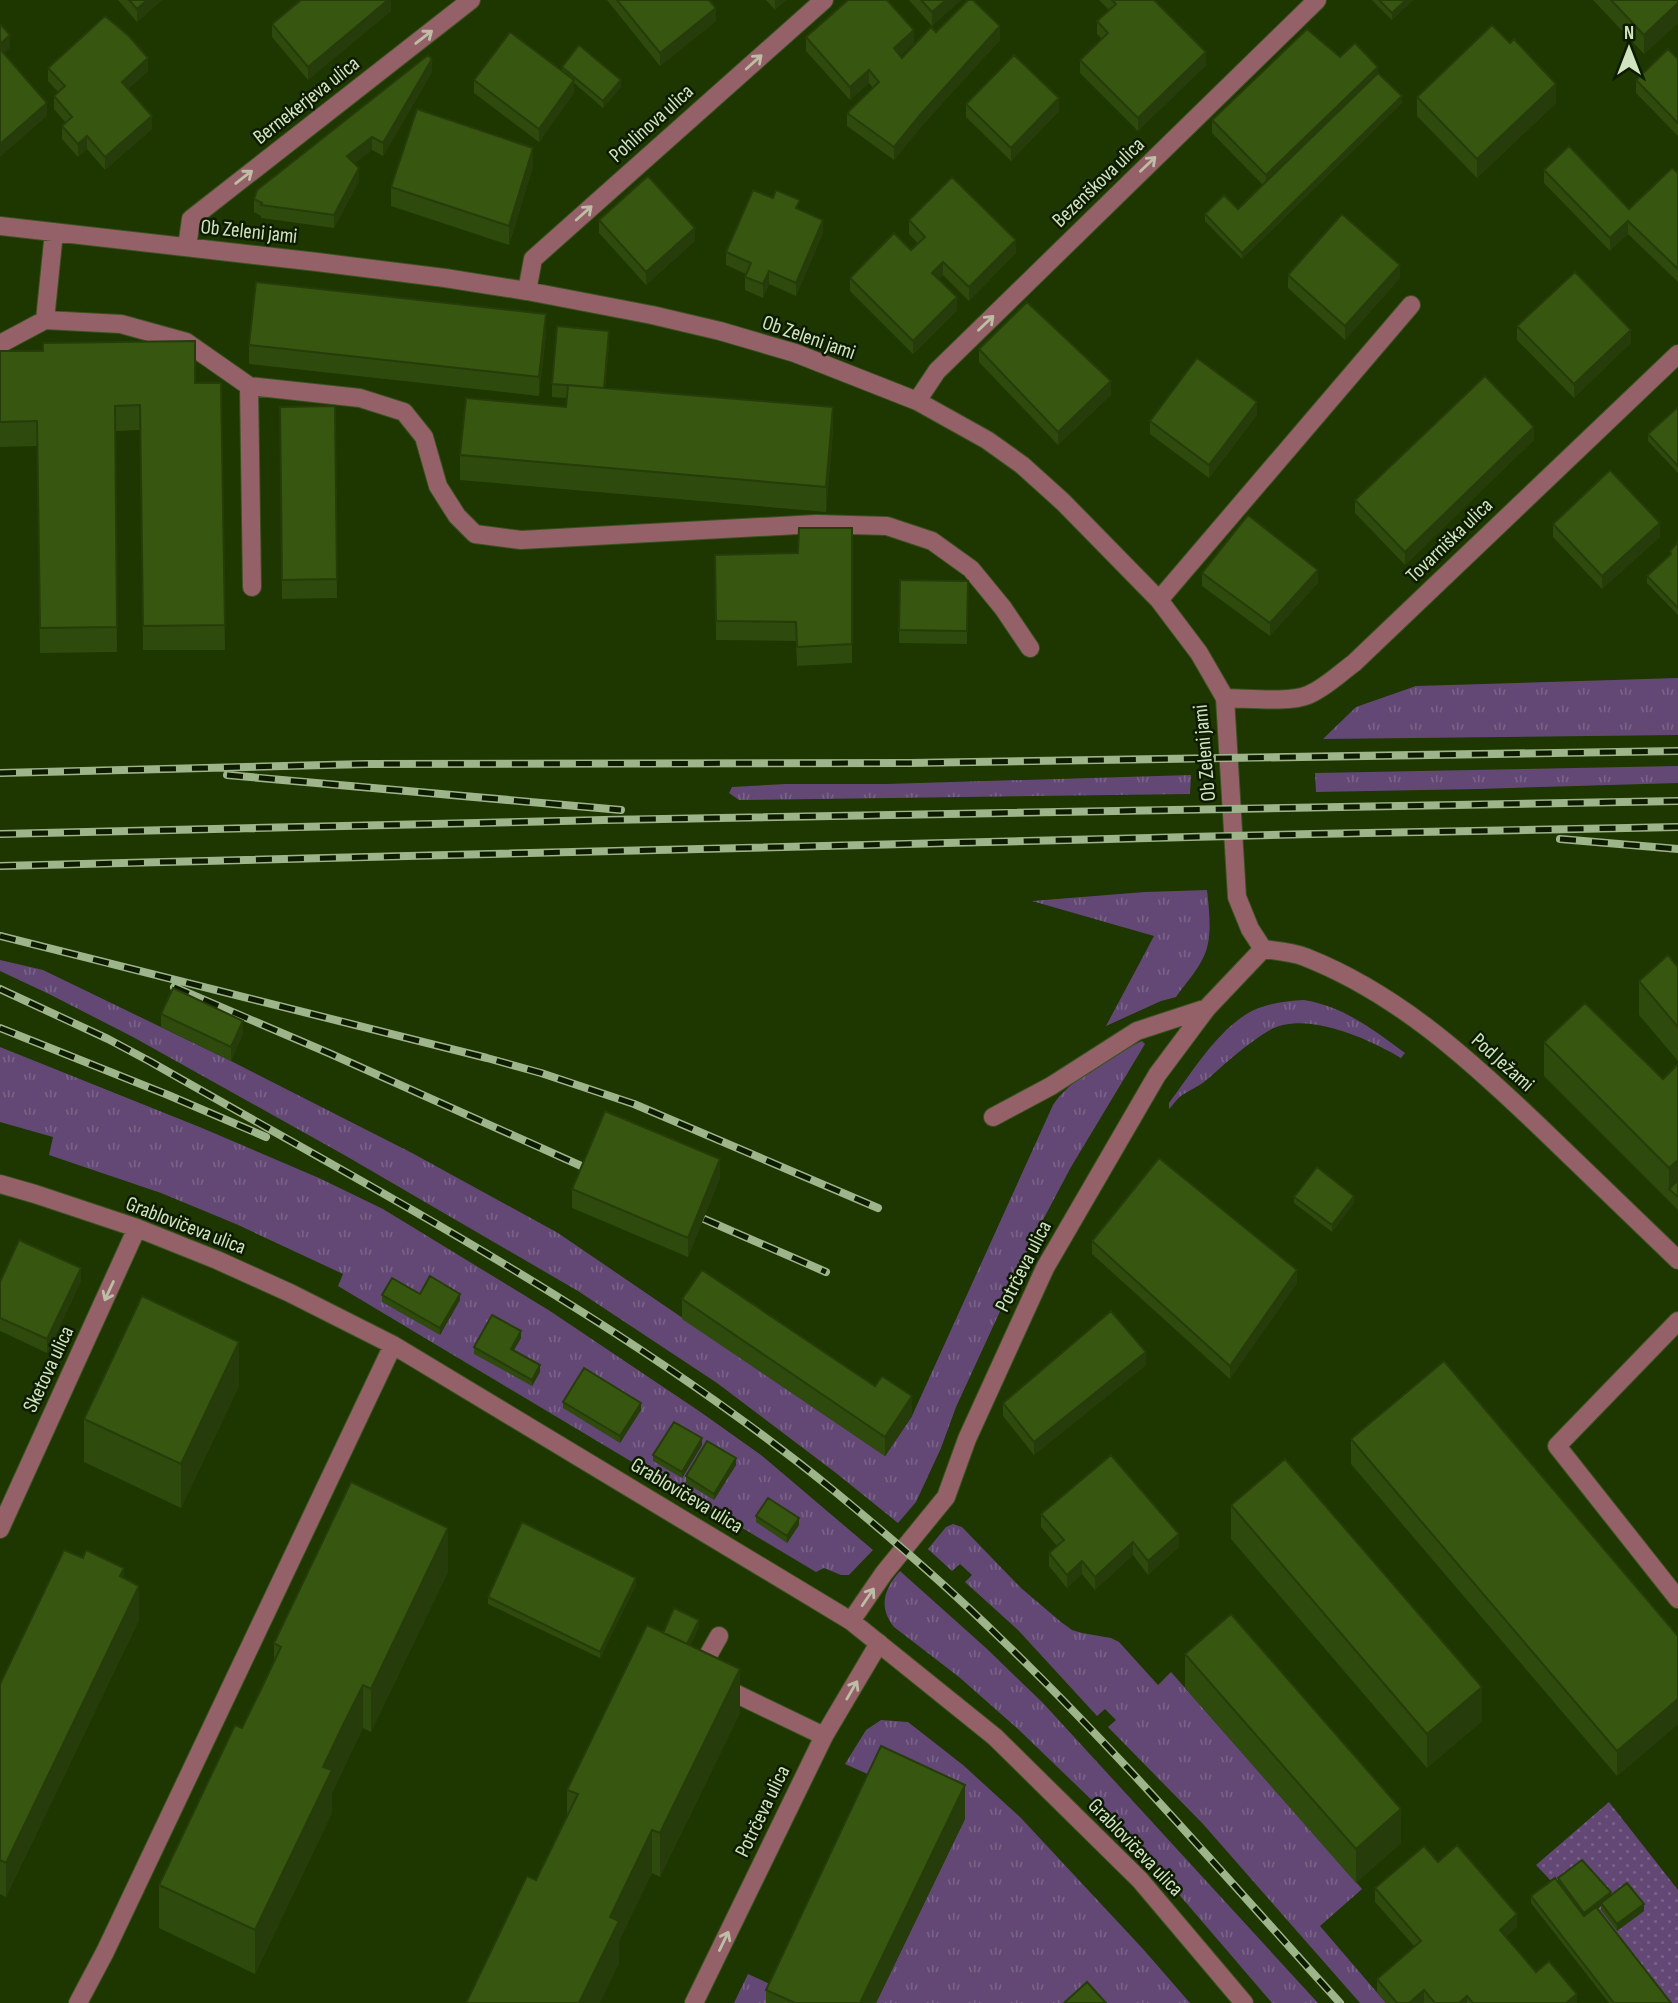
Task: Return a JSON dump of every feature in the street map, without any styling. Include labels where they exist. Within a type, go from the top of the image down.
[{"type":"street","name":"Bernekerjeva ulica","points":[[187,247],[191,219],[471,0]]},
{"type":"street","name":"Pohlinova ulica","points":[[527,291],[533,259],[824,0]]},
{"type":"street","name":"Bezenškova ulica","points":[[917,401],[937,371],[1317,0]]},
{"type":"street","name":"Ob Zeleni jami","points":[[0,226],[445,278],[652,315],[720,331],[795,354],[917,401],[987,440],[1022,465],[1063,502],[1158,600],[1199,653],[1225,698],[1237,897],[1250,929],[1264,949]]},
{"type":"street","points":[[45,320],[54,232]]},
{"type":"street","points":[[1158,600],[1411,305]]},
{"type":"street","points":[[0,344],[45,320],[121,324],[186,342],[249,386],[360,398],[404,412],[424,436],[439,486],[457,516],[475,534],[521,540],[816,524],[887,526],[932,541],[971,569],[1003,608],[1030,648]]},
{"type":"street","name":"Tovarniška ulica","points":[[1225,698],[1305,697],[1354,663],[1678,354]]},
{"type":"street","points":[[249,386],[252,587]]},
{"type":"street","name":"Potrčeva ulica","points":[[852,1621],[884,1573],[946,1497],[976,1418],[1045,1268],[1157,1075],[1207,1008],[1264,949]]},
{"type":"street","name":"Pod Ježami","points":[[1264,949],[1303,956],[1348,978],[1391,1002],[1437,1034],[1512,1100],[1678,1260]]},
{"type":"street","points":[[993,1117],[1051,1086],[1137,1031],[1207,1008]]},
{"type":"street","name":"Grablovičeva ulica","points":[[0,1184],[136,1228],[217,1260],[393,1345],[852,1621],[995,1737],[1130,1870],[1244,2003]]},
{"type":"street","name":"Sketova ulica","points":[[0,1529],[136,1228]]},
{"type":"street","points":[[1678,1321],[1557,1446],[1678,1599]]},
{"type":"street","points":[[78,2003],[117,1927],[393,1345]]},
{"type":"street","points":[[719,1636],[697,1675],[824,1736]]},
{"type":"street","name":"Potrčeva ulica","points":[[694,2003],[824,1736],[879,1643]]},
{"type":"green space","points":[[1678,678],[1678,735],[1323,739],[1356,707],[1416,686]]},
{"type":"green space","points":[[1678,766],[1678,783],[1478,789],[1316,792],[1315,773]]},
{"type":"green space","points":[[1191,775],[1190,794],[739,800],[729,793],[732,787],[786,784],[886,784]]},
{"type":"green space","points":[[1207,890],[1209,940],[1204,956],[1191,977],[1176,997],[1106,1026],[1154,936],[1032,901],[1145,892]]},
{"type":"green space","points":[[0,960],[43,970],[231,1061],[412,1153],[558,1233],[885,1456],[912,1416],[1053,1105],[1070,1086],[1093,1069],[1142,1041],[1145,1044],[1071,1167],[1036,1233],[956,1407],[916,1502],[898,1523],[717,1383],[578,1291],[346,1156],[133,1037],[0,971]]},
{"type":"green space","points":[[1304,1000],[1345,1014],[1405,1053],[1401,1058],[1337,1029],[1301,1023],[1285,1025],[1254,1040],[1203,1082],[1180,1097],[1169,1109],[1169,1103],[1204,1056],[1234,1023],[1252,1011],[1266,1006]]},
{"type":"green space","points":[[0,1047],[202,1128],[319,1178],[383,1209],[550,1311],[699,1411],[761,1455],[873,1550],[849,1575],[841,1575],[824,1568],[816,1572],[338,1286],[343,1274],[236,1224],[161,1193],[49,1155],[53,1137],[0,1122]]},
{"type":"green space","points":[[953,1524],[962,1527],[1021,1588],[1072,1630],[1119,1642],[1158,1685],[1171,1672],[1362,1889],[1320,1926],[1386,2003],[1360,2003],[1203,1824],[1108,1727],[1116,1720],[1105,1709],[1097,1716],[1018,1630],[965,1582],[972,1575],[960,1564],[952,1571],[928,1549],[946,1527]]},
{"type":"green space","points":[[900,1571],[1043,1703],[1318,2003],[1272,2003],[1146,1856],[1100,1808],[959,1677],[894,1627],[886,1612],[885,1598]]},
{"type":"green space","points":[[881,1720],[908,1722],[963,1765],[1020,1817],[1190,2003],[734,2003],[748,1974],[783,1990],[881,1780],[845,1764],[866,1730]]},
{"type":"green space","points":[[1609,1802],[1678,1890],[1678,2003],[1666,2003],[1536,1865]]},
{"type":"building","points":[[129,0],[147,0],[137,9]]},
{"type":"building","points":[[301,0],[388,0],[308,67],[272,24]]},
{"type":"building","points":[[617,0],[709,0],[716,8],[660,53]]},
{"type":"building","points":[[848,0],[887,0],[914,30],[894,48],[902,58],[931,27],[936,32],[968,0],[973,0],[1000,26],[894,147],[847,113],[879,82],[869,70],[850,87],[806,37]]},
{"type":"building","points":[[921,0],[946,0],[932,12]]},
{"type":"building","points":[[1112,0],[1154,0],[1206,52],[1138,118],[1080,60],[1108,33],[1097,21],[1116,4]]},
{"type":"building","points":[[1379,0],[1406,0],[1392,13]]},
{"type":"building","points":[[1611,0],[1678,0],[1678,3],[1644,35]]},
{"type":"building","points":[[105,16],[129,36],[148,58],[122,82],[152,116],[105,157],[87,136],[78,144],[62,126],[72,117],[54,96],[65,86],[48,68]]},
{"type":"building","points":[[0,24],[10,35],[0,44]]},
{"type":"building","points":[[1492,25],[1510,43],[1514,39],[1556,84],[1477,159],[1417,97]]},
{"type":"building","points":[[1307,29],[1340,57],[1355,43],[1378,67],[1266,175],[1212,120]]},
{"type":"building","points":[[510,32],[574,80],[539,129],[474,80]]},
{"type":"building","points":[[579,45],[621,80],[603,101],[562,67]]},
{"type":"building","points":[[0,49],[47,103],[0,144]]},
{"type":"building","points":[[1668,49],[1678,59],[1678,123],[1636,80]]},
{"type":"building","points":[[428,55],[432,59],[383,143],[372,137],[347,156],[359,168],[334,215],[261,205],[262,203],[254,199],[257,190]]},
{"type":"building","points":[[1014,55],[1059,98],[1011,148],[966,104]]},
{"type":"building","points":[[1378,73],[1402,96],[1242,253],[1205,214],[1224,195],[1238,209]]},
{"type":"building","points":[[417,109],[533,148],[509,226],[391,187]]},
{"type":"building","points":[[1569,146],[1629,209],[1672,168],[1678,173],[1678,269],[1628,221],[1610,238],[1544,170]]},
{"type":"building","points":[[648,176],[695,228],[646,272],[599,220]]},
{"type":"building","points":[[952,177],[1016,240],[969,287],[943,262],[932,273],[957,297],[913,341],[850,278],[894,233],[911,250],[925,237],[909,220]]},
{"type":"building","points":[[753,190],[773,198],[776,190],[800,200],[796,208],[823,220],[796,283],[769,271],[763,284],[745,277],[751,263],[726,252]]},
{"type":"building","points":[[1342,214],[1400,265],[1345,326],[1288,275]]},
{"type":"building","points":[[1575,272],[1631,330],[1574,384],[1517,326]]},
{"type":"building","points":[[256,282],[546,314],[539,377],[249,345]]},
{"type":"building","points":[[1027,302],[1111,381],[1058,432],[979,349]]},
{"type":"building","points":[[557,326],[609,331],[604,388],[552,384]]},
{"type":"building","points":[[195,341],[195,383],[221,383],[225,625],[143,626],[140,405],[115,406],[117,627],[40,628],[37,421],[0,422],[0,351],[43,351],[43,343]]},
{"type":"building","points":[[1197,358],[1257,402],[1209,465],[1150,421]]},
{"type":"building","points":[[1485,376],[1534,427],[1405,552],[1355,500]]},
{"type":"building","points":[[568,385],[833,407],[826,487],[460,455],[466,398],[566,407]]},
{"type":"building","points":[[335,406],[337,579],[282,580],[280,407]]},
{"type":"building","points":[[1678,407],[1678,466],[1648,434]]},
{"type":"building","points":[[1610,470],[1660,523],[1602,576],[1553,524]]},
{"type":"building","points":[[1248,515],[1318,570],[1270,623],[1202,573]]},
{"type":"building","points":[[799,528],[852,528],[852,644],[797,647],[796,622],[716,621],[715,555],[798,553]]},
{"type":"building","points":[[1678,542],[1678,608],[1647,576],[1671,554],[1670,551]]},
{"type":"building","points":[[900,580],[968,581],[967,631],[899,630]]},
{"type":"building","points":[[1668,955],[1678,967],[1678,1027],[1639,981]]},
{"type":"building","points":[[173,988],[243,1021],[231,1047],[161,1014]]},
{"type":"building","points":[[1585,1003],[1663,1079],[1678,1064],[1678,1160],[1669,1168],[1544,1042]]},
{"type":"building","points":[[605,1111],[720,1159],[688,1238],[572,1189]]},
{"type":"building","points":[[1159,1158],[1297,1270],[1230,1366],[1092,1241]]},
{"type":"building","points":[[1317,1167],[1354,1196],[1332,1225],[1294,1197]]},
{"type":"building","points":[[1678,1180],[1678,1197],[1669,1189]]},
{"type":"building","points":[[19,1240],[81,1268],[47,1339],[0,1318],[0,1282]]},
{"type":"building","points":[[702,1270],[875,1386],[882,1376],[912,1396],[885,1437],[682,1299]]},
{"type":"building","points":[[430,1276],[460,1294],[440,1328],[382,1295],[392,1278],[420,1294]]},
{"type":"building","points":[[142,1296],[239,1342],[181,1464],[84,1419]]},
{"type":"building","points":[[1111,1311],[1146,1352],[1034,1442],[1003,1403]]},
{"type":"building","points":[[492,1315],[521,1331],[511,1349],[540,1365],[532,1380],[474,1347]]},
{"type":"building","points":[[1444,1361],[1678,1636],[1678,1699],[1617,1751],[1351,1439]]},
{"type":"building","points":[[584,1368],[641,1403],[620,1436],[563,1402]]},
{"type":"building","points":[[674,1422],[702,1438],[682,1472],[653,1455]]},
{"type":"building","points":[[707,1441],[736,1458],[714,1494],[686,1476]]},
{"type":"building","points":[[1111,1455],[1179,1534],[1148,1561],[1133,1542],[1095,1577],[1082,1561],[1067,1575],[1049,1553],[1064,1540],[1041,1514]]},
{"type":"building","points":[[1285,1459],[1482,1687],[1427,1734],[1231,1505]]},
{"type":"building","points":[[351,1482],[448,1528],[371,1689],[363,1685],[343,1725],[323,1767],[332,1770],[255,1930],[159,1885],[235,1725],[242,1728],[263,1685],[281,1647],[274,1643]]},
{"type":"building","points":[[768,1498],[799,1518],[787,1536],[756,1516]]},
{"type":"building","points":[[522,1522],[636,1578],[600,1652],[488,1597]]},
{"type":"building","points":[[64,1550],[83,1558],[86,1550],[124,1568],[120,1576],[139,1586],[6,1863],[0,1860],[0,1684]]},
{"type":"building","points":[[674,1608],[699,1620],[687,1644],[663,1633]]},
{"type":"building","points":[[1231,1614],[1401,1809],[1356,1849],[1185,1654]]},
{"type":"building","points":[[647,1625],[740,1669],[660,1833],[652,1830],[610,1917],[619,1921],[579,2003],[466,2003],[527,1876],[536,1880],[578,1794],[567,1790]]},
{"type":"building","points":[[881,1746],[965,1785],[860,2003],[795,2003],[766,1990]]},
{"type":"building","points":[[1457,1845],[1517,1914],[1500,1930],[1536,1972],[1549,1961],[1577,1994],[1566,2003],[1473,2003],[1467,1996],[1459,2003],[1435,2003],[1424,1990],[1409,2003],[1397,2003],[1377,1979],[1421,1941],[1375,1888],[1424,1846],[1438,1862]]},
{"type":"building","points":[[1582,1860],[1611,1892],[1584,1913],[1558,1878]]},
{"type":"building","points":[[1555,1878],[1584,1916],[1596,1907],[1671,2003],[1614,2003],[1531,1896]]},
{"type":"building","points":[[1627,1883],[1644,1904],[1617,1924],[1601,1903]]},
{"type":"building","points":[[1087,1982],[1106,2003],[1064,2003]]},
{"type":"railway","points":[[0,773],[367,764],[910,763],[1678,751]]},
{"type":"railway","points":[[227,775],[621,810]]},
{"type":"railway","points":[[0,834],[604,820],[1678,801]]},
{"type":"railway","points":[[0,866],[1678,827]]},
{"type":"railway","points":[[1560,839],[1678,849]]},
{"type":"railway","points":[[0,936],[541,1073],[634,1104],[878,1208]]},
{"type":"railway","points":[[174,987],[588,1169]]},
{"type":"railway","points":[[0,989],[151,1062],[414,1211],[587,1315],[753,1428],[876,1526],[1000,1638],[1131,1772],[1340,2003]]},
{"type":"railway","points":[[0,1028],[266,1137]]},
{"type":"railway","points":[[704,1219],[826,1272]]}]
